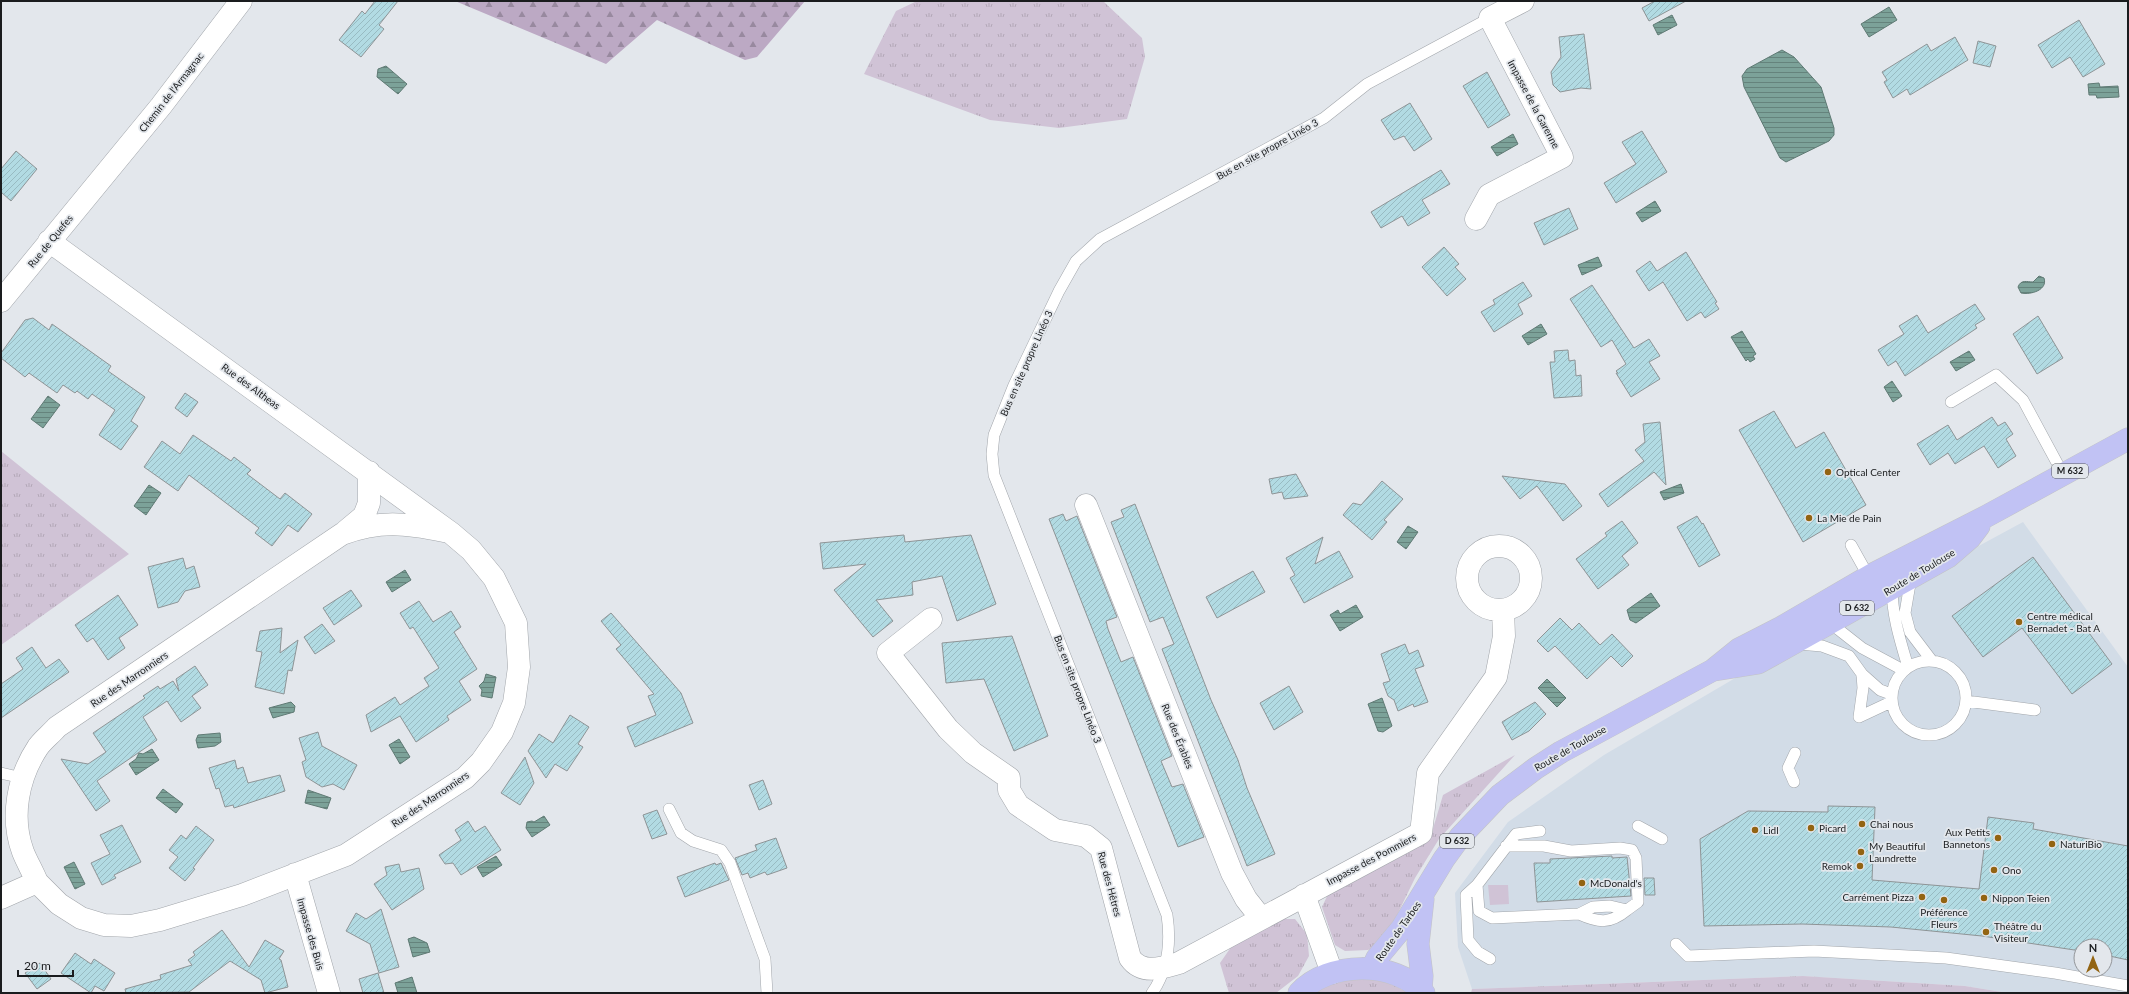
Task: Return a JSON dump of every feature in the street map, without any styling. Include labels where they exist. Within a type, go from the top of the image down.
[{"type":"main road","name":"M 632","points":[[2011,503],[2128,439]]},
{"type":"main road","name":"Route de Toulouse","points":[[1424,894],[1444,859],[1456,843],[1500,795],[1536,768],[1561,752],[1713,670],[1739,649],[1795,620],[1870,576],[1906,569],[1948,557],[1970,538],[1985,518],[2011,503]]},
{"type":"main road","name":"Route de Toulouse","points":[[1713,670],[1758,663],[1892,589],[1906,569]]},
{"type":"main road","name":"Route de Tarbes","points":[[1372,969],[1377,958],[1402,928],[1424,894]]},
{"type":"main road","name":"Route de Tarbes","points":[[1422,992],[1422,976],[1418,944],[1424,894]]},
{"type":"main road","points":[[1299,993],[1304,988],[1332,973],[1352,969],[1372,969],[1398,976],[1422,992]]},
{"type":"street","name":"Chemin de l'Armagnac","points":[[99,180],[161,106],[240,1]]},
{"type":"street","points":[[1490,18],[1524,1]]},
{"type":"street","name":"Impasse de la Garenne","points":[[1476,219],[1489,195],[1562,157],[1490,18]]},
{"type":"street","name":"Rue de Quefes","points":[[1,301],[99,180]]},
{"type":"street","name":"Rue des Altheas","points":[[49,241],[451,533]]},
{"type":"street","name":"Rue des Marronniers","points":[[342,534],[360,527],[386,523],[416,525],[451,533],[471,550],[494,578],[516,623],[519,667],[514,703],[502,732],[481,762],[464,778],[346,855],[242,895],[160,920],[131,926],[104,925],[81,918],[59,904],[37,882],[23,852],[18,834],[18,796],[22,778],[39,746],[57,727],[342,534],[364,516],[369,503],[369,472]]},
{"type":"street","name":"Rue des Érables","points":[[1086,505],[1232,873],[1246,899],[1261,918]]},
{"type":"street","name":"Impasse des Pommiers","points":[[1304,895],[1421,833],[1428,773],[1496,677],[1504,636],[1503,610]]},
{"type":"street","name":"Rue des Hêtres","points":[[931,619],[888,653],[948,729],[973,753],[1009,778],[1009,790],[1018,805],[1055,830],[1086,836],[1101,848],[1130,958],[1135,965],[1152,970],[1179,963],[1261,918]]},
{"type":"street","name":"Impasse des Buis","points":[[295,874],[329,993]]},
{"type":"street","points":[[1,898],[37,882]]},
{"type":"street","points":[[1261,918],[1304,895],[1332,973]]},
{"type":"lane","name":"Bus en site propre Linéo 3","points":[[1152,993],[1158,984],[1164,967],[1168,941],[1167,915],[994,475],[992,454],[994,435],[1014,385],[1059,291],[1076,261],[1100,239],[1324,118],[1367,84],[1490,18]]},
{"type":"lane","points":[[1951,402],[1996,375],[2023,400],[2063,474]]},
{"type":"lane","points":[[1851,545],[1870,576],[1870,588],[1848,604],[1836,620],[1834,626],[1862,648],[1906,668]]},
{"type":"lane","points":[[1906,569],[1905,613],[1908,626],[1910,632],[1932,660]]},
{"type":"lane","points":[[1892,589],[1894,615],[1906,668]]},
{"type":"lane","points":[[1795,620],[1836,620]]},
{"type":"lane","points":[[1793,644],[1822,646],[1849,656],[1862,674],[1891,698]]},
{"type":"lane","points":[[1932,660],[1943,663],[1953,669],[1961,678],[1965,689],[1966,701],[1964,712],[1957,723],[1948,730],[1936,735],[1924,735],[1912,732],[1902,724],[1895,714],[1891,698],[1893,685],[1906,668],[1922,661],[1932,660]]},
{"type":"lane","points":[[1862,674],[1863,688],[1859,717],[1891,698]]},
{"type":"lane","points":[[1966,701],[2035,710]]},
{"type":"lane","points":[[1794,782],[1788,768],[1795,752]]},
{"type":"lane","points":[[1,773],[22,778]]},
{"type":"lane","points":[[669,809],[681,833],[692,840],[721,850],[730,864],[765,959],[767,993]]},
{"type":"lane","points":[[1638,826],[1662,839]]},
{"type":"lane","points":[[1490,959],[1478,952],[1468,940],[1466,895],[1477,885],[1516,834],[1540,831]]},
{"type":"lane","points":[[1477,885],[1479,910],[1492,918],[1579,914],[1593,908],[1604,907],[1627,910],[1638,902],[1636,858],[1632,850],[1620,848],[1571,851],[1544,846],[1506,846]]},
{"type":"lane","points":[[1676,944],[1688,956],[1814,952],[1946,958],[2055,973],[2128,986]]},
{"type":"shaded area","points":[[1889,7],[1897,20],[1869,37],[1861,24]]},
{"type":"shaded area","points":[[1672,15],[1677,25],[1658,35],[1653,25]]},
{"type":"shaded area","points":[[1782,50],[1794,57],[1821,87],[1834,128],[1834,135],[1829,141],[1786,162],[1780,158],[1744,87],[1742,76],[1747,69]]},
{"type":"shaded area","points":[[386,66],[407,84],[398,94],[377,77],[378,69]]},
{"type":"shaded area","points":[[2099,83],[2100,87],[2118,86],[2119,97],[2097,98],[2096,95],[2089,95],[2088,84]]},
{"type":"shaded area","points":[[1513,134],[1518,144],[1497,156],[1491,147]]},
{"type":"shaded area","points":[[1655,201],[1661,211],[1642,222],[1636,213]]},
{"type":"shaded area","points":[[1598,257],[1602,266],[1582,275],[1578,265]]},
{"type":"shaded area","points":[[2039,276],[2044,278],[2045,282],[2041,289],[2029,293],[2021,293],[2018,287],[2019,284],[2024,282],[2033,282]]},
{"type":"shaded area","points":[[1541,324],[1547,334],[1528,345],[1522,336]]},
{"type":"shaded area","points":[[1742,331],[1756,354],[1753,356],[1755,359],[1750,362],[1748,359],[1746,361],[1731,337]]},
{"type":"shaded area","points":[[1969,351],[1975,360],[1956,371],[1950,362]]},
{"type":"shaded area","points":[[1892,381],[1902,396],[1893,402],[1884,387]]},
{"type":"shaded area","points":[[48,396],[60,405],[43,428],[31,419]]},
{"type":"shaded area","points":[[1681,484],[1684,493],[1664,500],[1660,492]]},
{"type":"shaded area","points":[[149,485],[161,493],[146,515],[134,506]]},
{"type":"shaded area","points":[[2023,522],[2128,667],[2128,993],[2008,993],[1965,986],[1803,976],[1472,989],[1458,947],[1455,893],[1508,822],[1604,755],[1737,677]]},
{"type":"shaded area","points":[[1408,526],[1418,532],[1406,549],[1397,542]]},
{"type":"shaded area","points":[[405,570],[411,580],[392,592],[386,582]]},
{"type":"shaded area","points":[[1651,593],[1660,606],[1636,623],[1630,620],[1627,610]]},
{"type":"shaded area","points":[[1356,605],[1363,617],[1340,631],[1330,615],[1338,610],[1340,614]]},
{"type":"shaded area","points":[[486,674],[496,677],[492,698],[481,696],[482,690],[479,686],[484,681]]},
{"type":"shaded area","points":[[1547,679],[1566,698],[1557,707],[1538,688]]},
{"type":"shaded area","points":[[1382,698],[1392,726],[1383,732],[1378,731],[1368,704]]},
{"type":"shaded area","points":[[291,702],[295,706],[294,712],[273,718],[269,708]]},
{"type":"shaded area","points":[[220,733],[221,742],[215,746],[198,748],[196,740],[198,735]]},
{"type":"shaded area","points":[[399,739],[410,757],[400,764],[389,745]]},
{"type":"shaded area","points":[[152,749],[159,760],[136,775],[129,764],[136,759],[139,753],[143,754]]},
{"type":"shaded area","points":[[163,789],[183,804],[176,813],[156,798]]},
{"type":"shaded area","points":[[308,790],[331,798],[327,809],[305,803]]},
{"type":"shaded area","points":[[544,816],[550,825],[532,837],[526,828],[527,822],[534,822]]},
{"type":"shaded area","points":[[496,856],[502,865],[483,877],[477,867]]},
{"type":"shaded area","points":[[74,862],[85,884],[75,889],[64,867]]},
{"type":"shaded area","points":[[414,937],[427,943],[430,952],[413,957],[408,939]]},
{"type":"shaded area","points":[[412,977],[417,993],[398,993],[395,983]]},
{"type":"green space","points":[[455,1],[805,1],[757,57],[745,60],[657,20],[606,64]]},
{"type":"green space","points":[[917,1],[1103,1],[1142,38],[1145,57],[1127,119],[1059,128],[990,120],[864,74],[896,11]]},
{"type":"green space","points":[[1,451],[129,554],[1,645]]},
{"type":"green space","points":[[1515,755],[1439,839],[1415,878],[1381,943],[1368,950],[1345,951],[1335,945],[1322,907],[1329,892],[1432,832],[1443,795]]},
{"type":"green space","points":[[1488,885],[1508,885],[1509,904],[1490,905]]},
{"type":"green space","points":[[1280,919],[1295,919],[1307,934],[1309,956],[1298,976],[1276,993],[1229,993],[1220,963],[1236,940]]},
{"type":"green space","points":[[1803,976],[1965,986],[2008,993],[1471,993],[1472,989]]},
{"type":"green space","points":[[1364,977],[1388,982],[1408,993],[1313,993],[1340,980]]},
{"type":"building","points":[[375,1],[398,1],[379,25],[384,29],[361,57],[339,40],[362,11],[365,14]]},
{"type":"building","points":[[1655,1],[1686,1],[1649,21],[1642,8]]},
{"type":"building","points":[[2079,20],[2105,64],[2083,77],[2070,57],[2052,68],[2038,45]]},
{"type":"building","points":[[1584,34],[1591,89],[1581,88],[1560,92],[1553,85],[1551,72],[1561,57],[1559,37]]},
{"type":"building","points":[[1955,37],[1968,60],[1910,95],[1907,89],[1893,98],[1884,82],[1887,80],[1882,72],[1927,44],[1931,51]]},
{"type":"building","points":[[1978,41],[1996,46],[1990,67],[1973,63]]},
{"type":"building","points":[[1487,72],[1510,115],[1488,128],[1463,86]]},
{"type":"building","points":[[1410,103],[1432,139],[1414,151],[1404,136],[1394,140],[1381,120]]},
{"type":"building","points":[[1642,131],[1667,172],[1616,203],[1604,183],[1636,164],[1622,142]]},
{"type":"building","points":[[16,151],[37,169],[11,201],[1,192],[1,169]]},
{"type":"building","points":[[1441,170],[1450,184],[1422,200],[1430,213],[1408,226],[1402,216],[1381,228],[1371,212]]},
{"type":"building","points":[[1569,208],[1578,229],[1544,245],[1534,223]]},
{"type":"building","points":[[1444,247],[1459,264],[1455,267],[1466,279],[1447,296],[1422,267]]},
{"type":"building","points":[[1686,252],[1717,302],[1715,303],[1719,309],[1705,318],[1701,312],[1687,321],[1663,282],[1649,291],[1636,271],[1650,261],[1657,271]]},
{"type":"building","points":[[1523,282],[1532,296],[1518,304],[1523,314],[1494,332],[1481,312],[1495,304],[1493,300]]},
{"type":"building","points":[[1592,285],[1634,348],[1649,339],[1660,356],[1649,362],[1660,379],[1631,397],[1616,373],[1618,373],[1616,371],[1626,364],[1612,340],[1601,347],[1570,299]]},
{"type":"building","points":[[1975,304],[1985,319],[1975,325],[1977,328],[1905,376],[1896,361],[1888,366],[1878,350],[1904,334],[1899,326],[1917,315],[1928,333]]},
{"type":"building","points":[[2038,316],[2063,358],[2037,374],[2013,334]]},
{"type":"building","points":[[33,318],[49,330],[52,324],[111,366],[108,371],[145,397],[131,421],[138,426],[121,450],[99,435],[115,410],[92,394],[88,399],[77,391],[75,393],[63,385],[57,393],[29,373],[25,377],[1,358],[1,353],[25,320]]},
{"type":"building","points":[[1568,350],[1569,361],[1575,360],[1576,376],[1581,375],[1582,396],[1554,398],[1550,362],[1555,362],[1554,351]]},
{"type":"building","points":[[185,393],[198,402],[187,417],[175,408]]},
{"type":"building","points":[[1774,411],[1796,448],[1824,432],[1866,505],[1803,542],[1739,430]]},
{"type":"building","points":[[1992,417],[1998,426],[2005,422],[2013,434],[2006,439],[2016,456],[1998,468],[1984,446],[1955,464],[1948,453],[1930,465],[1917,444],[1948,425],[1957,440]]},
{"type":"building","points":[[1660,422],[1666,485],[1654,472],[1608,507],[1599,494],[1644,461],[1635,450],[1645,442],[1643,424]]},
{"type":"building","points":[[193,435],[231,461],[234,457],[251,470],[247,474],[280,499],[285,493],[312,514],[298,532],[288,525],[272,546],[255,533],[259,528],[189,475],[178,491],[144,467],[162,441],[180,454]]},
{"type":"building","points":[[1296,474],[1308,496],[1284,499],[1282,492],[1272,494],[1269,479]]},
{"type":"building","points":[[1502,476],[1565,484],[1582,506],[1563,521],[1537,486],[1520,499]]},
{"type":"building","points":[[1382,481],[1403,499],[1384,520],[1387,522],[1372,540],[1343,515],[1353,503],[1361,505]]},
{"type":"building","points":[[1135,504],[1211,700],[1238,760],[1247,788],[1275,854],[1247,866],[1162,649],[1174,644],[1163,617],[1150,622],[1111,522],[1124,517],[1121,510]]},
{"type":"building","points":[[1063,514],[1066,521],[1077,516],[1117,617],[1106,621],[1121,662],[1133,657],[1172,756],[1161,761],[1172,787],[1183,784],[1204,837],[1178,847],[1049,519]]},
{"type":"building","points":[[1697,516],[1702,524],[1703,523],[1720,555],[1699,567],[1677,527]]},
{"type":"building","points":[[1622,521],[1638,543],[1622,556],[1629,565],[1598,589],[1576,559],[1607,536],[1605,533]]},
{"type":"building","points":[[904,535],[905,542],[971,535],[996,604],[957,621],[942,576],[912,582],[913,595],[876,600],[893,621],[873,637],[834,590],[866,564],[823,569],[820,543]]},
{"type":"building","points":[[1323,537],[1315,564],[1339,551],[1353,577],[1304,603],[1290,578],[1295,575],[1286,558]]},
{"type":"building","name":"Centre médical Bernadet - Bat A","points":[[2033,557],[2112,664],[2072,694],[2022,628],[1983,657],[1952,616]]},
{"type":"building","points":[[183,558],[186,569],[194,566],[200,587],[185,591],[178,602],[158,608],[148,567]]},
{"type":"building","points":[[1253,571],[1265,592],[1217,618],[1206,597]]},
{"type":"building","points":[[351,590],[362,606],[334,625],[323,608]]},
{"type":"building","points":[[118,595],[138,625],[119,638],[125,648],[108,660],[93,638],[87,642],[75,625]]},
{"type":"building","points":[[419,601],[433,622],[451,611],[461,627],[454,632],[477,669],[459,681],[471,700],[447,716],[449,720],[416,742],[400,716],[371,732],[366,715],[395,697],[400,705],[429,686],[424,678],[439,668],[413,627],[410,629],[400,613]]},
{"type":"building","points":[[611,613],[681,693],[693,723],[635,747],[627,727],[656,715],[648,696],[654,694],[616,649],[621,645],[601,621]]},
{"type":"building","points":[[1560,618],[1572,630],[1579,623],[1600,645],[1612,634],[1633,656],[1622,667],[1611,656],[1587,679],[1555,646],[1548,652],[1537,641]]},
{"type":"building","points":[[322,624],[335,641],[315,654],[304,637]]},
{"type":"building","points":[[282,628],[280,653],[298,640],[292,671],[288,670],[284,694],[255,687],[262,652],[256,651],[260,631]]},
{"type":"building","points":[[1012,636],[1048,736],[1014,751],[984,679],[946,683],[942,643]]},
{"type":"building","points":[[1405,644],[1409,654],[1418,650],[1424,666],[1415,669],[1428,702],[1414,707],[1413,704],[1398,711],[1394,700],[1388,696],[1383,683],[1390,681],[1381,654]]},
{"type":"building","points":[[32,647],[46,668],[59,659],[69,672],[1,718],[1,684],[23,669],[16,658]]},
{"type":"building","points":[[195,666],[208,685],[192,696],[201,708],[181,722],[167,701],[143,717],[157,740],[97,781],[110,801],[96,811],[61,759],[88,764],[106,752],[93,733],[145,698],[143,696],[158,686],[160,689],[173,681],[179,691],[176,679]]},
{"type":"building","points":[[1289,686],[1303,712],[1274,730],[1260,703]]},
{"type":"building","points":[[1535,702],[1546,714],[1529,731],[1512,740],[1502,722]]},
{"type":"building","points":[[570,715],[589,727],[578,744],[583,747],[567,771],[555,764],[546,778],[528,751],[539,734],[553,743]]},
{"type":"building","points":[[318,732],[322,746],[357,765],[344,790],[333,784],[322,787],[306,777],[302,762],[306,760],[299,738]]},
{"type":"building","points":[[525,757],[534,783],[520,805],[501,793]]},
{"type":"building","points":[[235,760],[237,769],[243,767],[248,783],[280,775],[285,791],[234,808],[233,805],[225,807],[219,788],[216,789],[209,768]]},
{"type":"building","points":[[763,780],[772,804],[759,810],[749,785]]},
{"type":"building","points":[[1828,806],[1875,807],[1872,880],[1979,889],[1988,817],[2034,823],[2033,829],[2128,846],[2128,960],[2113,957],[2113,938],[2073,938],[2073,950],[1982,936],[1891,927],[1802,924],[1704,926],[1700,839],[1748,811],[1828,812]]},
{"type":"building","points":[[657,810],[667,834],[652,839],[643,815]]},
{"type":"building","points":[[468,821],[475,832],[485,826],[501,850],[461,875],[453,863],[445,864],[439,855],[461,840],[455,830]]},
{"type":"building","points":[[122,825],[141,862],[114,875],[116,878],[102,885],[91,863],[110,854],[100,835]]},
{"type":"building","points":[[196,826],[214,840],[193,868],[195,869],[185,881],[169,868],[178,857],[169,850],[181,835],[186,839]]},
{"type":"building","points":[[776,838],[787,868],[767,875],[765,872],[750,878],[748,873],[742,875],[735,858],[757,850],[755,845]]},
{"type":"building","name":"McDonald's","points":[[1612,856],[1612,858],[1627,857],[1631,896],[1537,902],[1534,863],[1550,863],[1550,859]]},
{"type":"building","points":[[715,863],[716,865],[721,863],[729,880],[685,897],[677,877]]},
{"type":"building","points":[[399,864],[401,872],[419,868],[424,889],[392,910],[374,884],[387,875],[385,867]]},
{"type":"building","points":[[1644,878],[1654,878],[1655,895],[1645,895]]},
{"type":"building","points":[[381,909],[399,967],[379,973],[370,944],[346,931],[356,913],[366,919]]},
{"type":"building","points":[[222,930],[249,967],[265,940],[284,951],[279,959],[281,960],[288,987],[265,993],[261,980],[230,961],[189,992],[126,993],[125,989],[161,979],[160,975],[192,965],[188,960],[195,955],[193,952]]},
{"type":"building","points":[[75,953],[91,964],[94,959],[115,973],[104,991],[95,986],[91,993],[61,973]]},
{"type":"building","points":[[40,963],[51,979],[37,989],[25,973]]},
{"type":"building","points":[[378,973],[384,993],[363,993],[359,979]]},
{"type":"place","name":"Optical Center","points":[[1828,472]]},
{"type":"place","name":"La Mie de Pain","points":[[1809,518]]},
{"type":"place","name":"Centre médical Bernadet - Bat A","points":[[2019,622]]},
{"type":"place","name":"Chai nous","points":[[1862,824]]},
{"type":"place","name":"Picard","points":[[1811,828]]},
{"type":"place","name":"Lidl","points":[[1755,830]]},
{"type":"place","name":"Aux Petits Bannetons","points":[[1998,838]]},
{"type":"place","name":"NaturiBio","points":[[2052,844]]},
{"type":"place","name":"My Beautiful Laundrette","points":[[1861,852]]},
{"type":"place","name":"Remok","points":[[1860,866]]},
{"type":"place","name":"Ono","points":[[1994,870]]},
{"type":"place","name":"McDonald's","points":[[1582,883]]},
{"type":"place","name":"Carrément Pizza","points":[[1922,897]]},
{"type":"place","name":"Nippon Teien","points":[[1984,898]]},
{"type":"place","name":"Préférence Fleurs","points":[[1944,900]]},
{"type":"place","name":"Théâtre du Visiteur","points":[[1986,932]]}]
